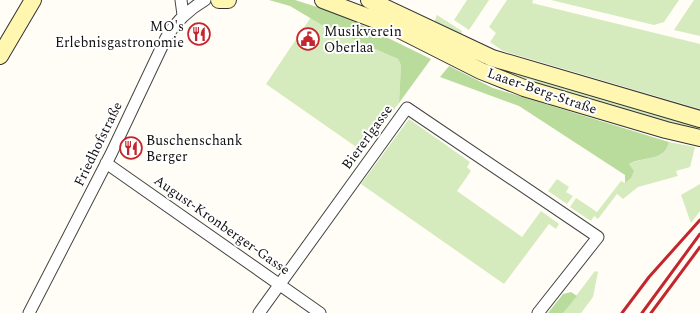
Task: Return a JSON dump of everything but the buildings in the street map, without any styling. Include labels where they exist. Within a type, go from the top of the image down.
[{"type":"main road","points":[[0,56],[33,0]]},
{"type":"main road","points":[[219,0],[228,0]]},
{"type":"main road","name":"Laaer-Berg-Straße","points":[[323,0],[382,21],[481,70],[524,88],[666,130],[700,138]]},
{"type":"main road","name":"Laaer-Berg-Straße","points":[[369,0],[492,58],[700,119]]},
{"type":"street","points":[[181,0],[183,15]]},
{"type":"street","name":"Friedhofstraße","points":[[29,313],[106,163],[172,27],[183,15],[205,0]]},
{"type":"street","name":"Biererlgasse","points":[[259,313],[407,108],[598,237],[538,313]]},
{"type":"street","name":"August-Kronberger-Gasse","points":[[106,163],[320,313]]},
{"type":"green space","points":[[269,0],[295,0],[339,14],[431,59],[399,103],[401,65],[398,59],[327,28],[290,6]]},
{"type":"green space","points":[[467,0],[489,0],[469,30],[454,20]]},
{"type":"green space","points":[[507,0],[533,0],[532,3],[700,44],[700,109],[503,51],[490,42],[496,33],[489,27]]},
{"type":"green space","points":[[551,0],[679,0],[664,22],[654,25]]},
{"type":"green space","points":[[694,0],[700,0],[700,36],[674,30]]},
{"type":"green space","points":[[437,15],[462,31],[461,35],[434,22]]},
{"type":"green space","points":[[311,17],[327,28],[398,59],[401,65],[399,103],[362,151],[266,84]]},
{"type":"green space","points":[[466,53],[700,125],[700,132],[523,81],[465,56]]},
{"type":"green space","points":[[449,66],[493,88],[669,142],[667,148],[658,156],[629,164],[634,171],[631,178],[625,183],[625,175],[519,106],[440,77]]},
{"type":"green space","points":[[409,119],[470,162],[467,167],[471,171],[457,191],[522,237],[541,211],[559,224],[556,229],[549,224],[504,284],[361,184]]},
{"type":"green space","points":[[669,142],[695,147],[690,167],[676,171],[678,176],[638,187],[623,199],[617,194],[598,219],[594,216],[591,221],[570,207],[576,198],[597,212],[621,181],[625,183],[629,164],[658,155],[667,148]]},
{"type":"green space","points":[[557,179],[569,187],[566,192],[573,196],[567,204],[548,191]]},
{"type":"green space","points":[[700,184],[700,211],[691,223],[681,195]]},
{"type":"green space","points":[[595,271],[598,272],[593,297],[581,313],[563,313]]},
{"type":"green space","points":[[571,292],[577,296],[563,313],[548,313],[563,294]]},
{"type":"railway","points":[[622,313],[649,277],[700,220]]},
{"type":"railway","points":[[642,313],[700,234]]},
{"type":"railway","points":[[651,313],[700,247]]},
{"type":"place","name":"MO's Erlebnisgastronomie","points":[[199,34]]},
{"type":"place","name":"Musikverein Oberlaa","points":[[308,39]]},
{"type":"place","name":"Buschenschank Berger","points":[[131,148]]}]
